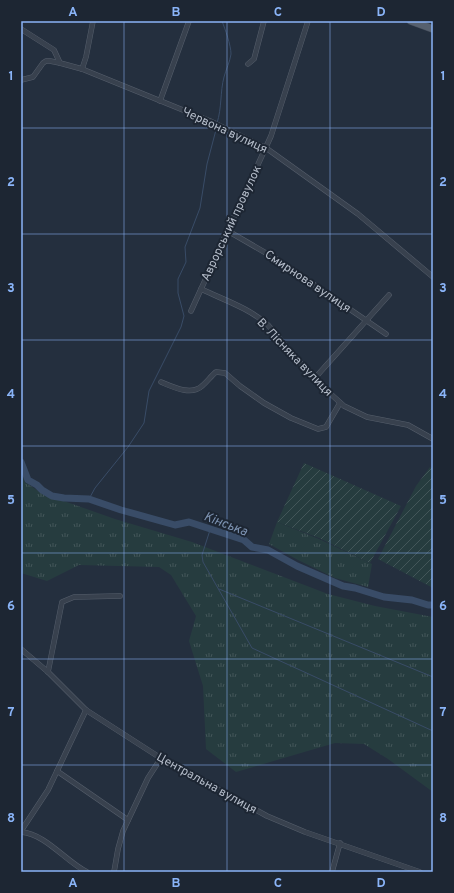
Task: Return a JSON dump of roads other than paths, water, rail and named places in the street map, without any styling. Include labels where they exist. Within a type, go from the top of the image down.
[{"type":"main road","points":[[411,21],[433,29]]},
{"type":"street","points":[[82,69],[86,57],[93,21]]},
{"type":"street","points":[[160,101],[189,21]]},
{"type":"street","points":[[248,64],[254,59],[264,21]]},
{"type":"street","name":"Аврорський провулок","points":[[190,311],[271,136],[308,21]]},
{"type":"street","points":[[21,29],[54,50],[60,63]]},
{"type":"street","points":[[21,80],[33,76],[43,63],[50,61],[60,63]]},
{"type":"street","name":"Червона вулиця","points":[[60,63],[82,69],[210,121],[266,148],[358,214],[433,277]]},
{"type":"street","name":"Смирнова вулиця","points":[[228,231],[278,260],[386,334]]},
{"type":"street","name":"В. Лісняка вулиця","points":[[201,289],[246,310],[261,319],[268,325],[314,379],[340,403],[367,417],[408,425],[433,439]]},
{"type":"street","points":[[314,379],[389,295]]},
{"type":"street","points":[[162,382],[181,390],[190,390],[201,388],[216,372],[225,373],[264,403],[291,418],[318,429],[326,427],[340,403]]},
{"type":"street","points":[[48,672],[62,602],[74,597],[120,596]]},
{"type":"street","name":"Центральна вулиця","points":[[21,649],[48,672],[86,710],[161,758],[267,816],[305,832],[420,872]]},
{"type":"street","points":[[86,710],[48,790],[21,832],[30,833],[39,838],[87,872]]},
{"type":"street","points":[[114,872],[123,831],[148,778],[161,758]]},
{"type":"street","points":[[57,771],[128,820]]},
{"type":"street","points":[[332,872],[340,843]]},
{"type":"waterway","points":[[217,123],[220,112],[223,83],[231,54],[229,42],[222,21]]},
{"type":"waterway","points":[[89,499],[95,488],[128,447],[144,423],[149,391],[181,327],[184,316],[178,293],[178,279],[186,262],[185,247],[200,208],[207,164],[217,126]]},
{"type":"waterway","name":"Кінська","points":[[21,462],[28,480],[52,496],[89,499],[121,510],[175,525],[189,522],[244,540],[252,547],[268,550],[297,566],[343,586],[384,597],[412,600],[433,605]]},
{"type":"waterway","points":[[210,530],[202,555],[203,562],[252,648],[433,731]]},
{"type":"waterway","points":[[219,589],[433,677]]}]
